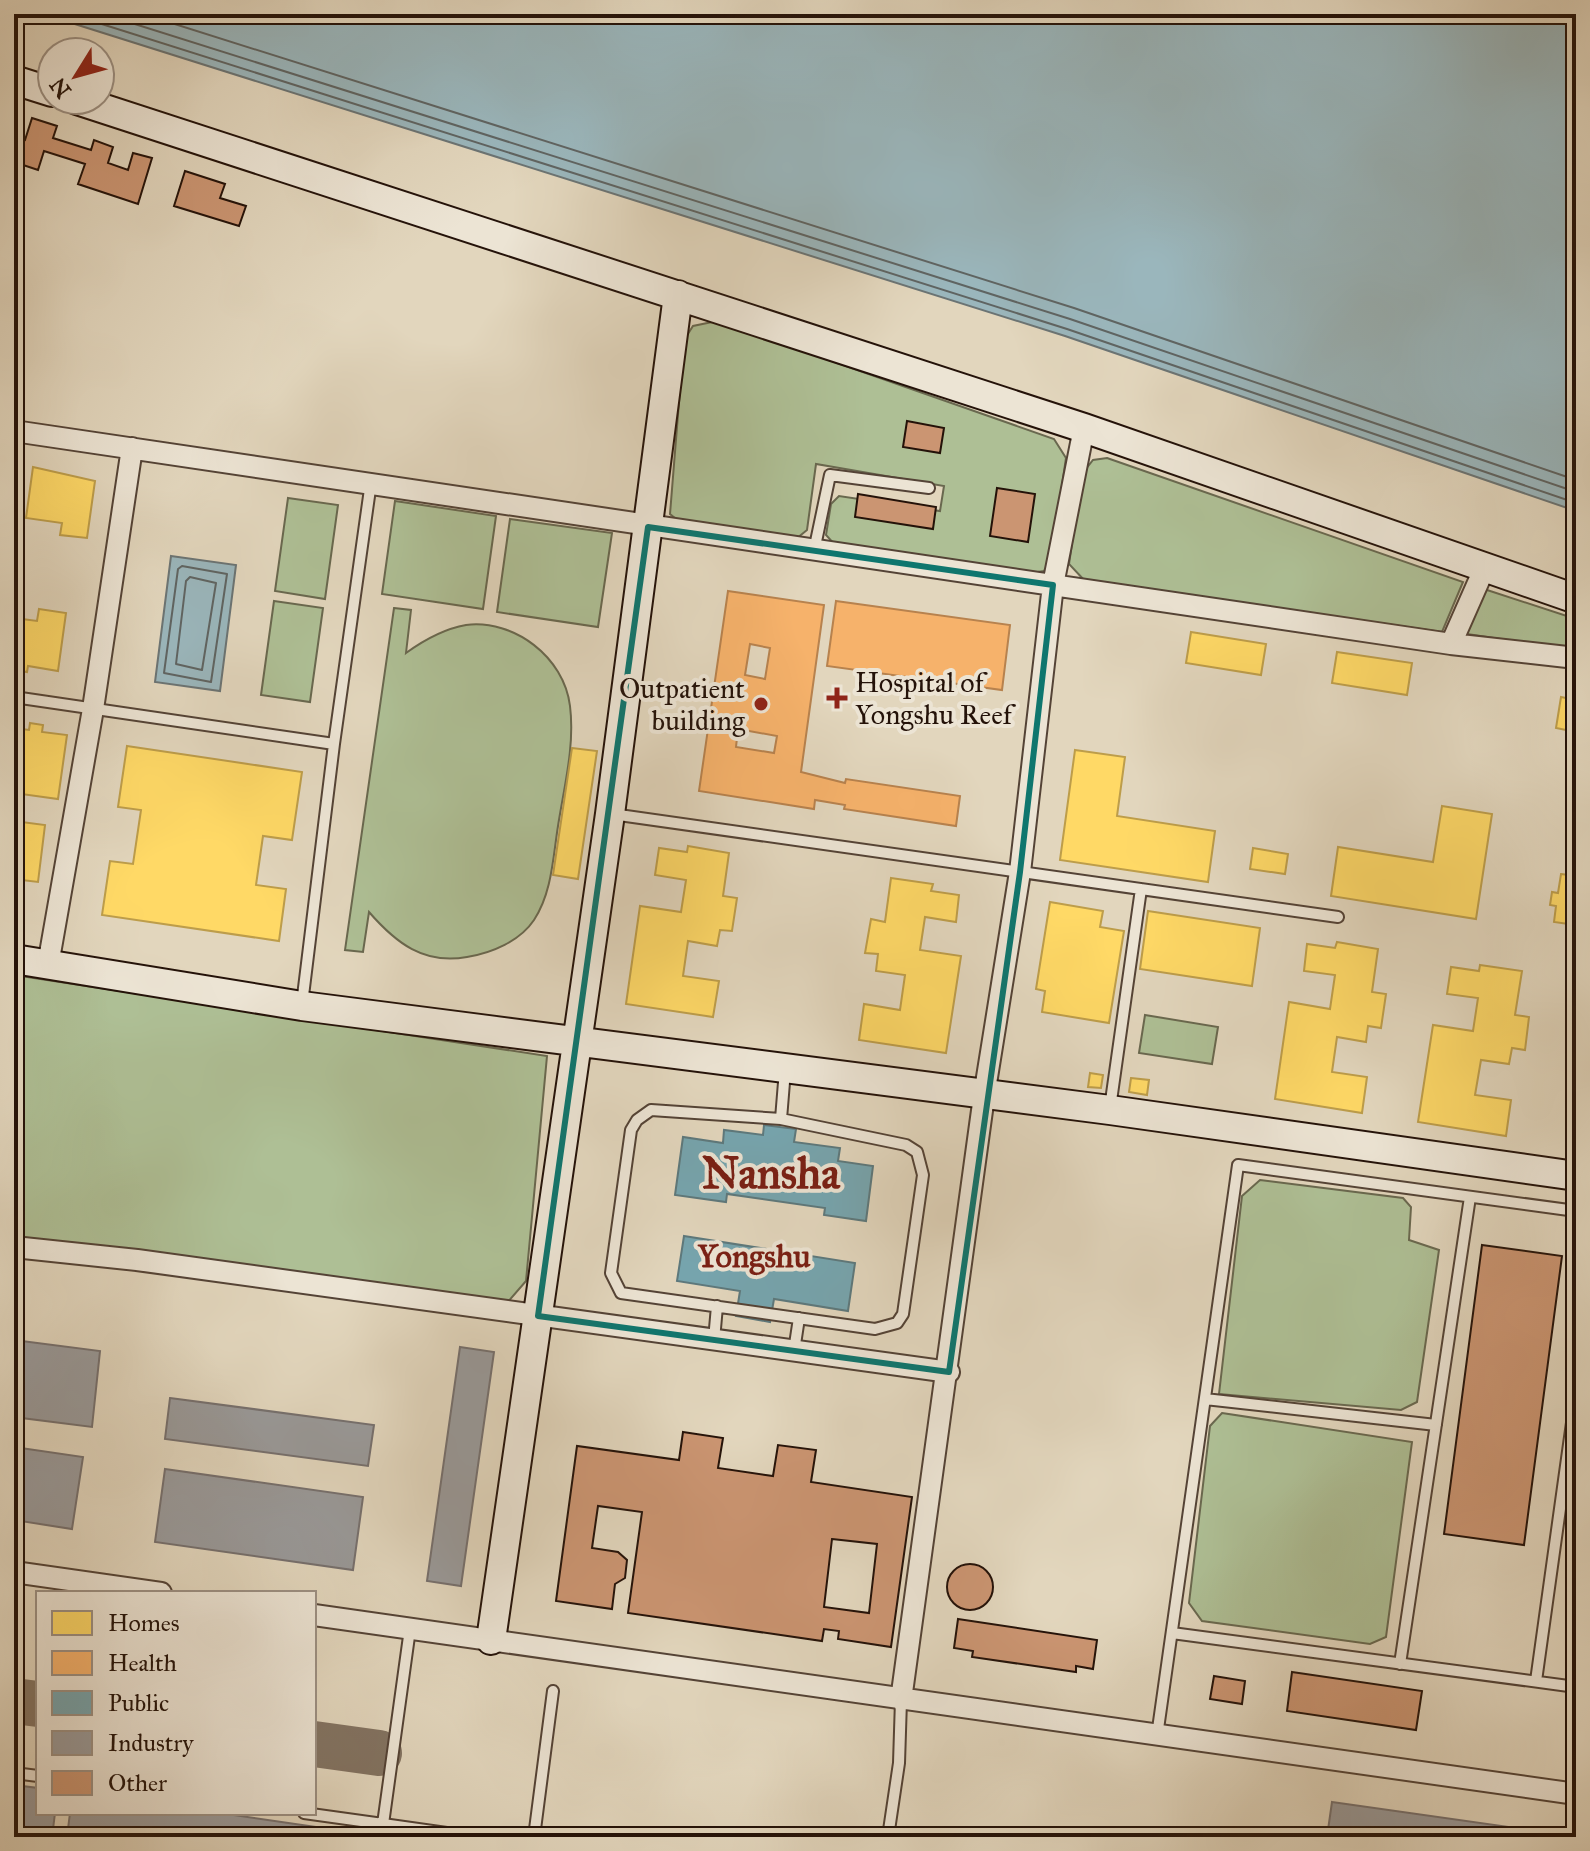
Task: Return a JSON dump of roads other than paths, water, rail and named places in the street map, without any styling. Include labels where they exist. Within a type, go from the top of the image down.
[{"type":"street","points":[[14,80],[36,87]]},
{"type":"street","points":[[116,113],[1084,428],[1576,599]]},
{"type":"street","points":[[491,1640],[575,1040],[610,814],[678,295]]},
{"type":"street","points":[[901,1700],[949,1372],[984,1096],[1020,872],[1053,585],[1084,428]]},
{"type":"street","points":[[14,431],[1451,644],[1576,658]]},
{"type":"street","points":[[48,965],[93,709],[132,448]]},
{"type":"street","points":[[1451,644],[1485,567]]},
{"type":"street","points":[[14,959],[302,1006],[1110,1110],[1576,1176]]},
{"type":"street","points":[[14,1247],[949,1372]]},
{"type":"street","points":[[14,1572],[147,1591]]},
{"type":"street","points":[[316,1615],[1576,1794]]},
{"type":"lane","points":[[814,551],[830,475],[929,488]]},
{"type":"lane","points":[[302,1006],[334,744],[371,482]]},
{"type":"lane","points":[[14,697],[334,744]]},
{"type":"lane","points":[[610,814],[1338,917]]},
{"type":"lane","points":[[1110,1110],[1141,889]]},
{"type":"lane","points":[[781,1119],[785,1070]]},
{"type":"lane","points":[[651,1110],[781,1119],[906,1145],[917,1152],[923,1175],[903,1314],[897,1323],[875,1329],[621,1293],[611,1273],[631,1130],[637,1120],[651,1110]]},
{"type":"lane","points":[[1157,1736],[1238,1165],[1576,1211]]},
{"type":"lane","points":[[1400,1664],[1470,1197]]},
{"type":"lane","points":[[714,1340],[717,1306]]},
{"type":"lane","points":[[794,1351],[799,1318]]},
{"type":"lane","points":[[1536,1681],[1576,1394]]},
{"type":"lane","points":[[1205,1399],[1436,1425]]},
{"type":"lane","points":[[383,1824],[410,1629]]},
{"type":"lane","points":[[1172,1633],[1576,1687]]},
{"type":"lane","points":[[534,1837],[553,1691]]},
{"type":"lane","points":[[888,1837],[899,1763],[901,1700]]},
{"type":"lane","points":[[14,1773],[36,1776]]},
{"type":"lane","points":[[316,1815],[475,1837]]},
{"type":"water","points":[[43,14],[1576,14],[1576,511],[1065,336]]},
{"type":"water","points":[[171,556],[236,565],[220,691],[155,682]]},
{"type":"place","name":"Hospital of Yongshu Reef","points":[[837,698]]},
{"type":"place","name":"Outpatient building","points":[[761,704]]},
{"type":"district","name":"Nansha","points":[[771,1173]]},
{"type":"district","name":"Yongshu","points":[[754,1256]]}]
